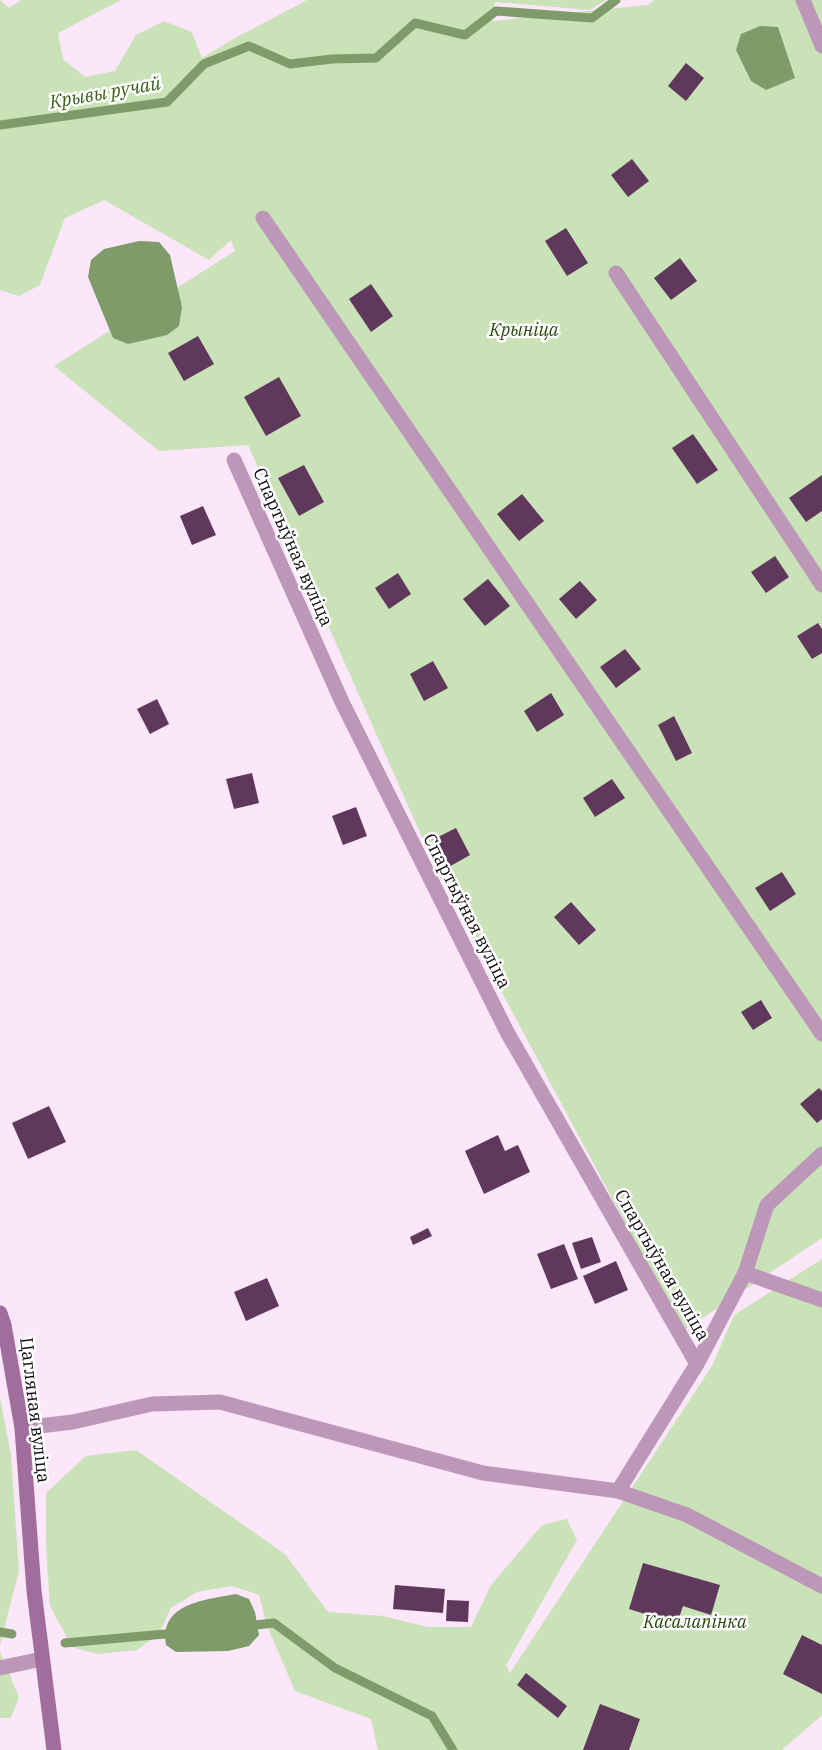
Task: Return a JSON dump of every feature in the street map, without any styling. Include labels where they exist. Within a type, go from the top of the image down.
[{"type":"street","points":[[803,0],[822,46]]},
{"type":"street","points":[[263,218],[822,1034]]},
{"type":"street","points":[[616,272],[822,585]]},
{"type":"street","name":"Спартыўная вуліца","points":[[234,460],[342,702],[507,1032],[696,1364]]},
{"type":"street","points":[[618,1491],[696,1364],[745,1273],[768,1205],[822,1154]]},
{"type":"street","points":[[745,1273],[822,1300]]},
{"type":"street","name":"Цагляная вуліца","points":[[0,1313],[4,1325],[22,1428],[34,1591],[54,1750]]},
{"type":"street","points":[[22,1428],[73,1422],[152,1404],[220,1402],[483,1473],[618,1491],[687,1515],[822,1586]]},
{"type":"street","points":[[0,1668],[42,1659]]},
{"type":"green space","name":"Крыніца","points":[[0,0],[9,8],[21,0],[121,0],[58,33],[63,59],[85,77],[115,71],[136,35],[164,21],[192,32],[202,58],[235,38],[307,0],[606,0],[590,10],[495,2],[492,21],[648,5],[654,0],[822,0],[822,1238],[683,1331],[437,871],[248,445],[159,451],[54,366],[235,251],[231,240],[209,260],[104,200],[65,218],[40,285],[19,296],[0,290]]},
{"type":"green space","name":"Касалапінка","points":[[822,1259],[822,1715],[782,1750],[378,1750],[371,1719],[295,1691],[267,1626],[259,1595],[232,1586],[197,1592],[171,1608],[159,1634],[137,1650],[97,1654],[72,1647],[50,1606],[46,1548],[46,1493],[86,1456],[136,1450],[285,1554],[328,1612],[383,1616],[428,1627],[471,1627],[491,1585],[542,1525],[567,1519],[577,1540],[506,1665],[510,1673],[712,1366],[734,1315]]},
{"type":"green space","points":[[0,1398],[11,1455],[19,1571],[0,1645]]},
{"type":"green space","points":[[0,1652],[19,1697],[11,1718],[0,1718]]},
{"type":"shaded area","points":[[760,26],[778,27],[795,78],[766,90],[751,81],[736,50],[741,34]]},
{"type":"shaded area","points":[[139,241],[159,242],[170,255],[182,307],[179,326],[167,335],[128,344],[113,338],[88,277],[91,260],[104,249]]},
{"type":"shaded area","points":[[236,1594],[249,1599],[255,1612],[259,1635],[249,1646],[228,1651],[176,1652],[166,1645],[166,1631],[170,1620],[177,1612],[198,1602]]},
{"type":"building","points":[[686,63],[704,78],[686,101],[668,86]]},
{"type":"building","points":[[632,159],[649,181],[628,197],[611,175]]},
{"type":"building","points":[[566,228],[588,263],[567,276],[545,241]]},
{"type":"building","points":[[680,258],[697,281],[671,300],[654,278]]},
{"type":"building","points":[[371,284],[393,316],[371,332],[349,299]]},
{"type":"building","points":[[198,336],[214,364],[184,381],[168,353]]},
{"type":"building","points":[[279,377],[301,416],[266,436],[244,397]]},
{"type":"building","points":[[693,434],[718,470],[697,484],[672,448]]},
{"type":"building","points":[[304,465],[324,502],[299,516],[278,478]]},
{"type":"building","points":[[822,475],[822,511],[806,522],[789,498]]},
{"type":"building","points":[[522,494],[544,521],[519,541],[497,514]]},
{"type":"building","points":[[203,506],[216,535],[192,545],[180,516]]},
{"type":"building","points":[[775,556],[789,577],[766,593],[751,572]]},
{"type":"building","points":[[398,573],[411,594],[389,609],[375,588]]},
{"type":"building","points":[[488,579],[510,606],[485,626],[463,599]]},
{"type":"building","points":[[580,581],[597,600],[576,619],[559,599]]},
{"type":"building","points":[[818,623],[822,629],[822,653],[812,659],[797,636]]},
{"type":"building","points":[[625,649],[641,669],[616,688],[600,667]]},
{"type":"building","points":[[433,661],[448,688],[424,701],[410,674]]},
{"type":"building","points":[[551,693],[564,715],[537,732],[524,711]]},
{"type":"building","points":[[157,699],[169,724],[150,734],[137,709]]},
{"type":"building","points":[[674,716],[692,753],[676,761],[658,725]]},
{"type":"building","points":[[252,773],[259,803],[234,809],[226,779]]},
{"type":"building","points":[[612,779],[625,798],[595,817],[583,798]]},
{"type":"building","points":[[356,807],[367,836],[343,845],[332,816]]},
{"type":"building","points":[[456,828],[470,855],[447,868],[432,840]]},
{"type":"building","points":[[782,872],[796,894],[770,911],[755,888]]},
{"type":"building","points":[[571,902],[596,930],[579,945],[554,917]]},
{"type":"building","points":[[761,1000],[772,1018],[753,1030],[741,1012]]},
{"type":"building","points":[[819,1088],[822,1091],[822,1119],[817,1123],[800,1104]]},
{"type":"building","points":[[49,1106],[66,1142],[28,1159],[12,1123]]},
{"type":"building","points":[[498,1135],[505,1151],[518,1145],[530,1172],[484,1194],[465,1151]]},
{"type":"building","points":[[428,1228],[432,1236],[413,1245],[410,1237]]},
{"type":"building","points":[[592,1237],[601,1262],[581,1269],[572,1243]]},
{"type":"building","points":[[564,1244],[578,1279],[551,1289],[537,1254]]},
{"type":"building","points":[[616,1261],[628,1290],[595,1304],[583,1276]]},
{"type":"building","points":[[267,1278],[279,1306],[246,1321],[234,1292]]},
{"type":"building","points":[[643,1563],[720,1585],[711,1615],[683,1606],[677,1624],[629,1609]]},
{"type":"building","points":[[395,1585],[445,1589],[443,1613],[393,1609]]},
{"type":"building","points":[[447,1600],[469,1601],[468,1622],[446,1621]]},
{"type":"building","points":[[802,1635],[822,1645],[822,1694],[783,1674]]},
{"type":"building","points":[[526,1673],[567,1706],[558,1718],[517,1685]]},
{"type":"building","points":[[600,1704],[640,1719],[629,1750],[583,1750]]},
{"type":"waterway","name":"Крывы ручай","points":[[0,125],[167,102],[204,64],[249,46],[290,64],[332,59],[376,58],[415,23],[465,35],[496,11],[592,18],[616,0]]},
{"type":"waterway","points":[[246,1626],[274,1623],[335,1668],[432,1716],[453,1750]]},
{"type":"waterway","points":[[0,1632],[12,1634]]},
{"type":"waterway","points":[[65,1643],[176,1633]]}]
